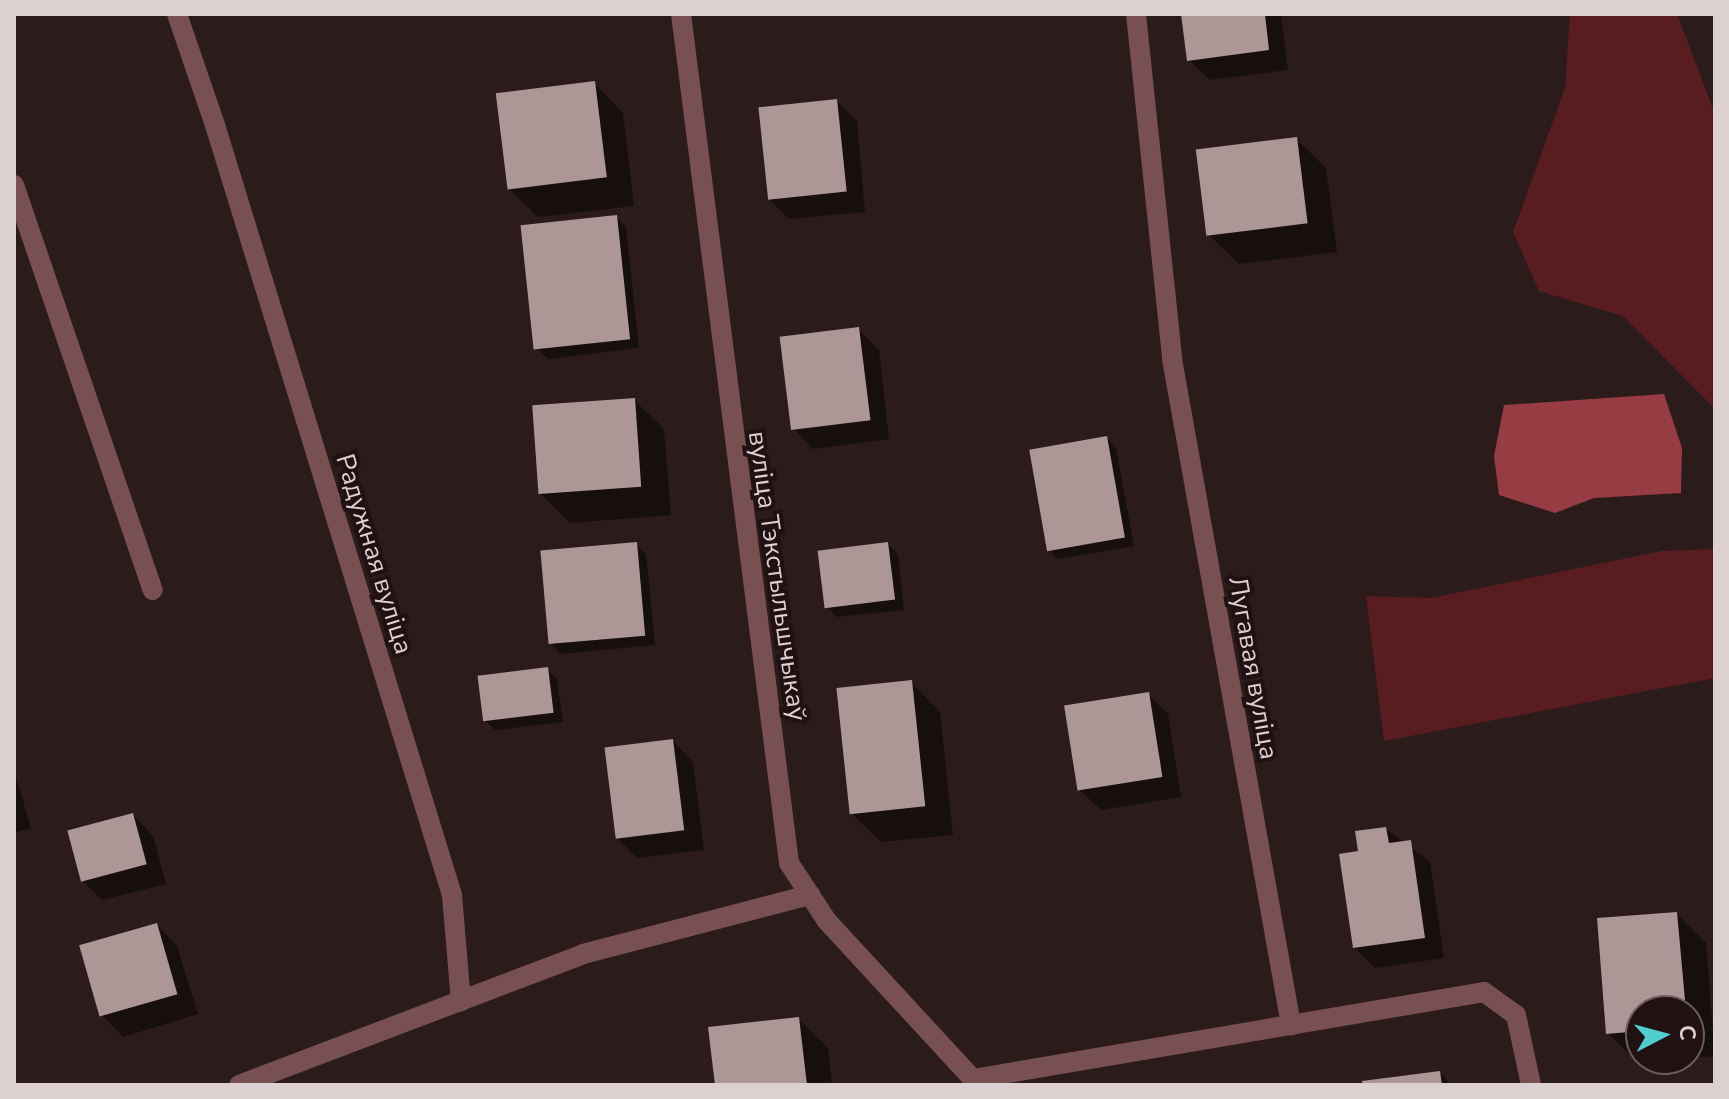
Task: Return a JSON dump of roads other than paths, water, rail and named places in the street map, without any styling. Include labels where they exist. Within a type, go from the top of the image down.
[{"type":"street","name":"Радужная вуліца","points":[[177,14],[215,125],[452,895],[461,1002]]},
{"type":"street","name":"вуліца Тэкстыльшчыкаў","points":[[681,14],[789,863],[810,895],[973,1079],[1015,1078]]},
{"type":"street","name":"Лугавая вуліца","points":[[1136,14],[1172,359],[1291,1025]]},
{"type":"street","points":[[14,185],[153,590]]},
{"type":"street","points":[[239,1085],[583,954],[810,895]]},
{"type":"street","points":[[1015,1078],[1484,992],[1516,1015],[1531,1085]]}]
